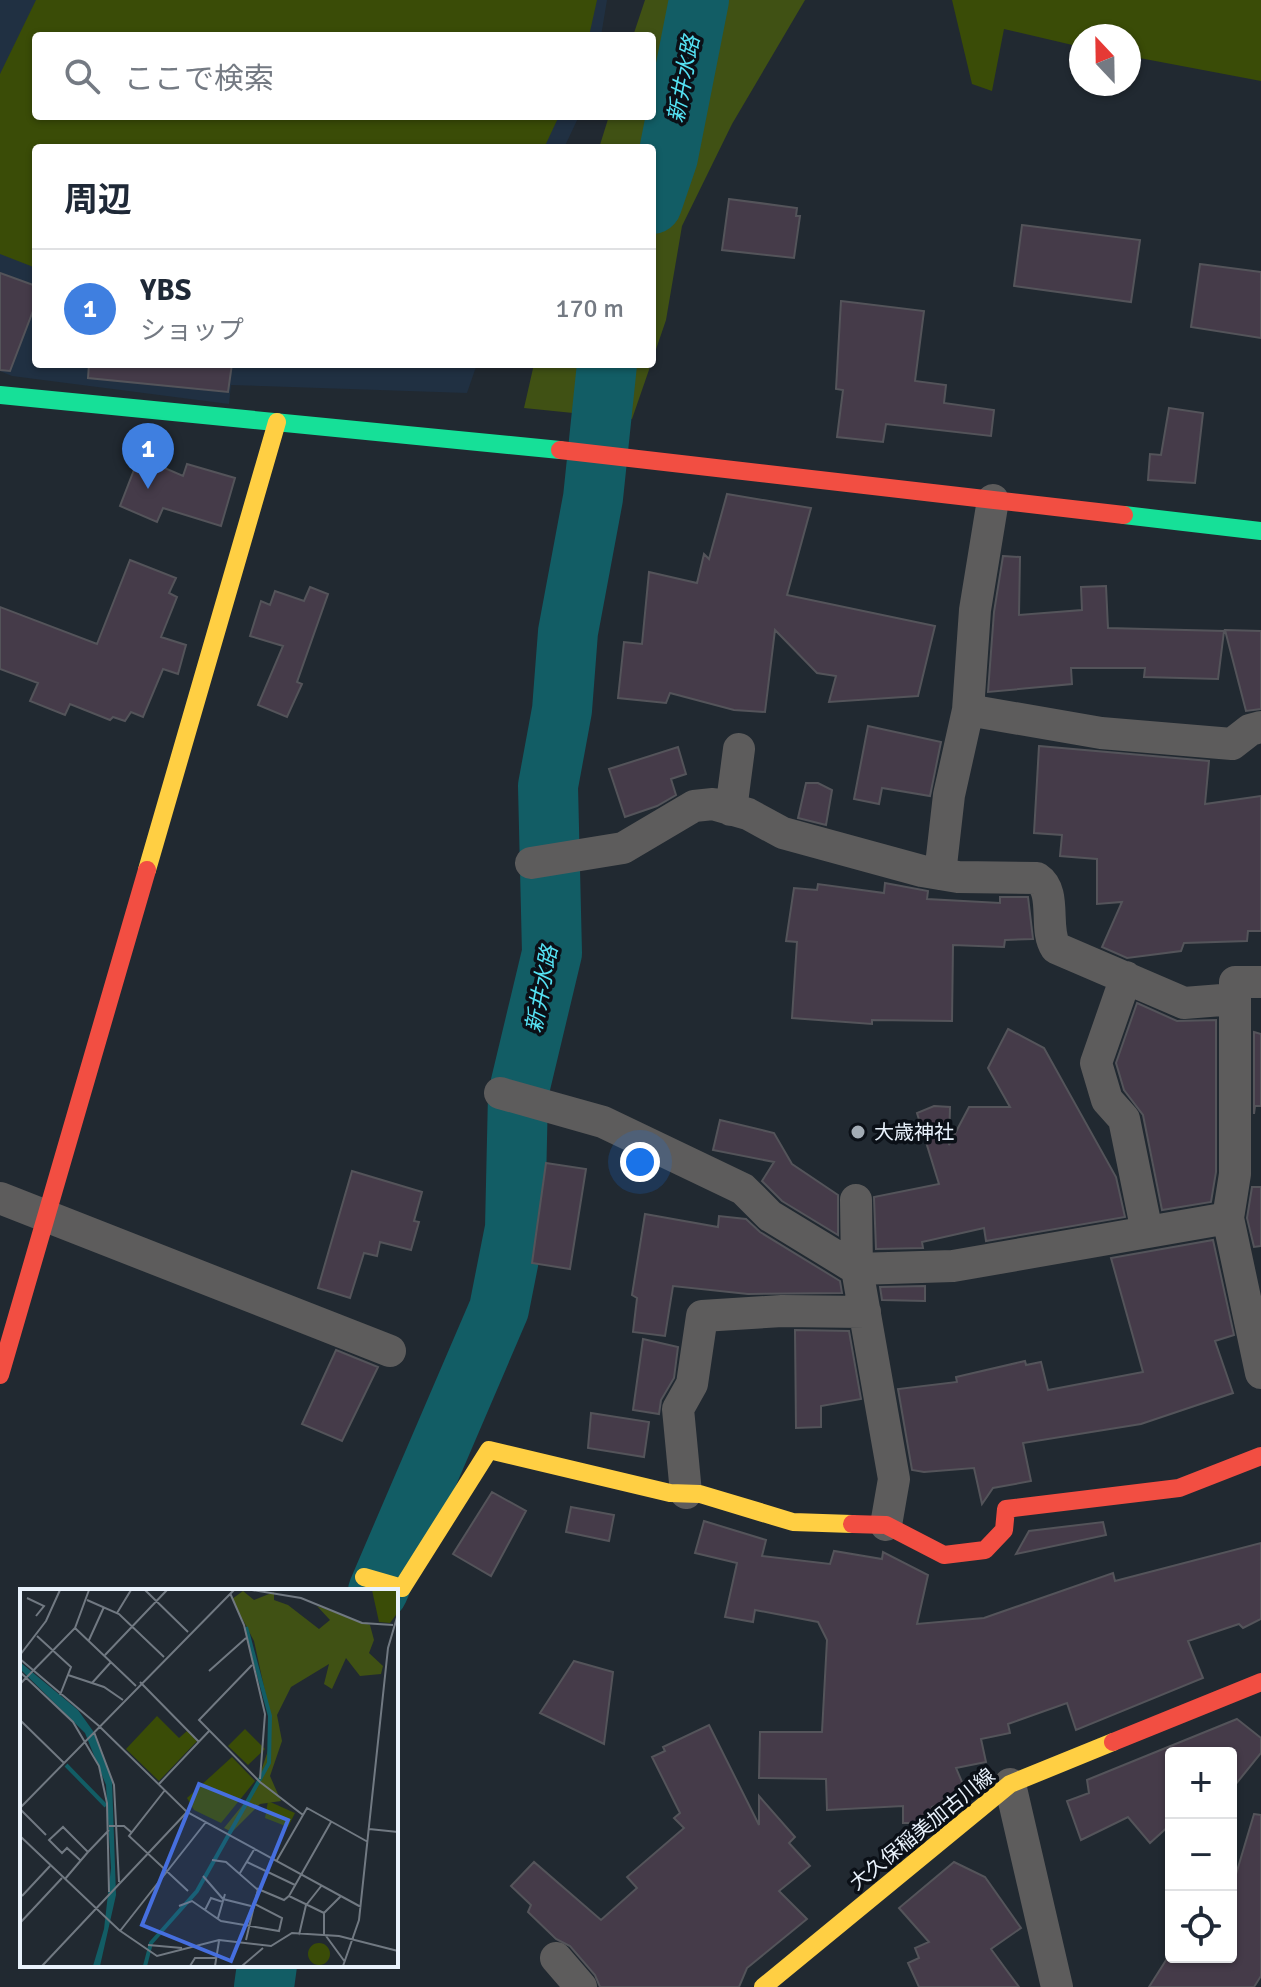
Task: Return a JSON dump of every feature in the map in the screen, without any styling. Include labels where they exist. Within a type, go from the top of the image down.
[{"type":"street","points":[[0,395],[555,449],[1261,531]]},
{"type":"street","points":[[0,1375],[277,422]]},
{"type":"street","points":[[940,874],[949,795],[968,710],[975,610],[993,500]]},
{"type":"street","points":[[968,710],[1101,733],[1232,744],[1250,730],[1261,727]]},
{"type":"street","points":[[731,810],[739,749]]},
{"type":"street","points":[[531,863],[623,848],[694,806],[713,804],[748,814],[783,833],[940,874],[1037,878],[1047,888],[1051,941],[1056,948],[1184,1003],[1248,991],[1248,1174],[1228,1218],[1261,1373]]},
{"type":"street","points":[[1126,977],[1096,1063],[1107,1100],[1124,1119],[1147,1232]]},
{"type":"street","points":[[500,1093],[603,1122],[743,1189],[770,1216],[857,1269],[953,1266],[1228,1218]]},
{"type":"street","points":[[0,1198],[390,1351]]},
{"type":"street","points":[[856,1200],[857,1269],[894,1479],[886,1525]]},
{"type":"street","points":[[686,1493],[678,1409],[692,1384],[702,1316],[782,1311],[791,1314],[865,1312]]},
{"type":"street","points":[[366,1577],[399,1588],[489,1450],[670,1493],[686,1493],[793,1522],[886,1525],[944,1555],[985,1550],[1004,1530],[1006,1509],[1179,1488],[1261,1456]]},
{"type":"street","name":"大久保稲美加古川線","points":[[763,1987],[1010,1784],[1261,1682]]},
{"type":"street","points":[[1010,1784],[1057,1987]]},
{"type":"street","points":[[556,1958],[581,1987]]},
{"type":"shaded area","points":[[0,0],[607,0],[602,32],[32,32],[32,120],[577,120],[566,144],[32,144],[32,368],[476,368],[467,393],[231,385],[229,404],[12,376],[0,371]]},
{"type":"green space","points":[[36,0],[597,0],[590,32],[32,32],[32,120],[557,120],[546,144],[32,144],[32,266],[0,254],[0,74]]},
{"type":"green space","points":[[645,0],[805,0],[732,124],[682,226],[666,320],[656,349],[656,144],[600,144],[608,120],[656,120],[656,32],[634,32]]},
{"type":"green space","points":[[952,0],[1261,0],[1261,81],[1141,58],[1141,24],[1069,24],[1069,44],[1004,29],[992,91],[972,84]]},
{"type":"green space","points":[[533,368],[650,368],[632,419],[524,408]]},
{"type":"building","points":[[729,199],[797,208],[796,216],[800,216],[794,258],[722,250]]},
{"type":"building","points":[[1022,225],[1140,240],[1131,302],[1014,286]]},
{"type":"building","points":[[1200,264],[1261,272],[1261,338],[1191,327]]},
{"type":"building","points":[[0,273],[32,285],[32,313],[10,371],[0,370]]},
{"type":"building","points":[[841,301],[924,311],[915,381],[946,385],[944,403],[994,410],[991,436],[886,424],[883,442],[837,437],[843,390],[836,389]]},
{"type":"building","points":[[89,368],[231,368],[228,392],[88,378]]},
{"type":"building","points":[[1169,408],[1203,413],[1195,483],[1148,480],[1150,454],[1161,455]]},
{"type":"building","points":[[139,457],[183,476],[187,464],[235,478],[221,526],[163,508],[157,522],[120,506]]},
{"type":"building","points":[[727,494],[811,508],[787,595],[935,626],[918,696],[829,702],[836,676],[817,673],[775,630],[765,712],[734,710],[670,693],[666,703],[618,698],[624,642],[642,644],[649,572],[697,583],[704,554],[709,559]]},
{"type":"building","points":[[1003,556],[1020,557],[1019,615],[1082,610],[1081,587],[1106,586],[1108,628],[1224,631],[1218,679],[1144,677],[1145,668],[1071,668],[1072,684],[988,692],[994,612]]},
{"type":"building","points":[[130,560],[176,578],[169,593],[177,597],[161,637],[186,645],[178,674],[163,669],[143,717],[131,712],[125,721],[113,717],[110,720],[70,704],[65,715],[30,701],[38,683],[0,669],[0,607],[97,644]]},
{"type":"building","points":[[310,587],[328,594],[297,682],[302,684],[287,717],[258,705],[283,646],[250,636],[261,601],[270,605],[275,591],[304,601]]},
{"type":"building","points":[[1225,630],[1261,631],[1261,709],[1246,711]]},
{"type":"building","points":[[868,726],[941,742],[930,796],[882,788],[879,804],[854,799]]},
{"type":"building","points":[[1039,746],[1209,761],[1205,804],[1261,796],[1261,931],[1248,931],[1247,941],[1184,943],[1181,951],[1127,958],[1102,947],[1122,902],[1097,904],[1097,859],[1060,856],[1062,835],[1034,833]]},
{"type":"building","points":[[678,747],[686,774],[671,779],[676,795],[657,806],[625,817],[609,769]]},
{"type":"building","points":[[806,783],[818,783],[832,790],[826,825],[798,818]]},
{"type":"building","points":[[885,883],[928,891],[927,899],[1000,903],[1000,897],[1028,897],[1033,939],[1005,940],[1004,947],[953,945],[952,1021],[872,1020],[872,1024],[792,1018],[797,942],[786,941],[794,888],[817,890],[818,884],[884,893]]},
{"type":"building","points":[[1137,1003],[1177,1021],[1216,1020],[1216,1172],[1211,1202],[1162,1210],[1143,1115],[1124,1090],[1116,1063]]},
{"type":"building","points":[[1008,1029],[1044,1048],[1116,1177],[1125,1217],[986,1241],[984,1228],[922,1242],[923,1248],[876,1249],[874,1197],[939,1184],[917,1113],[934,1106],[950,1107],[949,1145],[969,1107],[1010,1107],[988,1068]]},
{"type":"building","points":[[1254,1032],[1261,1034],[1261,1106],[1255,1106],[1254,1114]]},
{"type":"building","points":[[720,1120],[774,1133],[792,1164],[838,1195],[838,1235],[782,1201],[762,1181],[774,1162],[713,1150]]},
{"type":"building","points":[[546,1163],[586,1169],[570,1269],[532,1263]]},
{"type":"building","points":[[352,1171],[422,1192],[414,1221],[419,1222],[411,1250],[380,1242],[377,1256],[364,1253],[350,1298],[318,1288]]},
{"type":"building","points":[[1252,1187],[1261,1187],[1261,1246],[1254,1247],[1247,1218]]},
{"type":"building","points":[[645,1214],[718,1227],[719,1216],[746,1219],[760,1232],[840,1281],[842,1293],[748,1294],[673,1286],[665,1336],[633,1332],[637,1298],[632,1295]]},
{"type":"building","points":[[1213,1240],[1234,1335],[1215,1341],[1233,1393],[1141,1424],[1023,1443],[1031,1481],[993,1488],[982,1504],[974,1468],[912,1470],[898,1389],[957,1382],[956,1377],[1025,1361],[1026,1365],[1041,1362],[1048,1390],[1143,1372],[1111,1258]]},
{"type":"building","points":[[925,1286],[925,1301],[882,1300],[880,1287]]},
{"type":"building","points":[[795,1330],[849,1331],[861,1399],[821,1406],[821,1427],[796,1428]]},
{"type":"building","points":[[643,1339],[678,1347],[674,1378],[661,1400],[659,1414],[633,1410]]},
{"type":"building","points":[[336,1350],[378,1367],[342,1441],[302,1424]]},
{"type":"building","points":[[591,1413],[649,1422],[644,1457],[588,1448]]},
{"type":"building","points":[[492,1492],[526,1511],[491,1576],[453,1554]]},
{"type":"building","points":[[571,1507],[614,1515],[609,1541],[566,1532]]},
{"type":"building","points":[[704,1521],[766,1540],[762,1556],[830,1564],[834,1551],[882,1559],[883,1552],[928,1575],[917,1624],[984,1618],[1113,1573],[1115,1581],[1261,1543],[1261,1619],[1243,1628],[1239,1624],[1188,1641],[1203,1678],[1076,1730],[1067,1703],[1008,1724],[1010,1733],[981,1739],[986,1762],[956,1768],[965,1789],[951,1800],[932,1807],[932,1815],[924,1823],[903,1823],[903,1806],[827,1810],[826,1779],[759,1778],[760,1732],[822,1732],[827,1640],[818,1622],[755,1610],[753,1622],[725,1617],[737,1563],[695,1553]]},
{"type":"building","points":[[1103,1522],[1106,1535],[1016,1554],[1029,1531]]},
{"type":"building","points":[[574,1661],[613,1672],[604,1744],[540,1713]]},
{"type":"building","points":[[1237,1719],[1261,1738],[1261,1753],[1237,1783],[1237,1747],[1168,1747]]},
{"type":"building","points":[[709,1725],[759,1825],[759,1796],[795,1837],[789,1843],[810,1866],[779,1891],[807,1919],[747,1968],[739,1987],[600,1987],[595,1975],[570,1946],[556,1939],[528,1912],[531,1905],[511,1886],[534,1862],[601,1920],[637,1888],[627,1877],[684,1828],[674,1818],[680,1813],[652,1757],[665,1751],[663,1747]]},
{"type":"building","points":[[1165,1748],[1165,1829],[1150,1843],[1128,1817],[1081,1840],[1067,1801],[1089,1793],[1087,1780]]},
{"type":"building","points":[[1254,1814],[1261,1815],[1261,1976],[1254,1987],[1149,1987],[1165,1962],[1237,1963],[1237,1871]]},
{"type":"building","points":[[954,1862],[985,1877],[1021,1928],[991,1949],[1019,1987],[919,1987],[908,1963],[919,1958],[915,1948],[929,1942],[899,1908]]},
{"type":"waterway","name":"新井水路","points":[[656,192],[668,157],[699,0]]},
{"type":"waterway","name":"新井水路","points":[[379,1589],[499,1309],[515,1228],[518,1095],[552,953],[548,786],[562,710],[568,632],[593,498],[607,368]]},
{"type":"waterway","name":"新井水路","points":[[264,1987],[267,1967]]},
{"type":"traffic: fast","points":[[0,395],[560,450]]},
{"type":"traffic: fast","points":[[1124,515],[1261,531]]},
{"type":"traffic: slow","points":[[147,870],[277,422]]},
{"type":"traffic: slow","points":[[364,1577],[402,1588],[489,1450],[670,1493],[700,1494],[793,1522],[852,1524]]},
{"type":"traffic: slow","points":[[763,1987],[1010,1784],[1113,1742]]},
{"type":"traffic: jam","points":[[560,450],[1124,515]]},
{"type":"traffic: jam","points":[[0,1375],[147,870]]},
{"type":"traffic: jam","points":[[852,1524],[886,1525],[944,1555],[985,1550],[1004,1530],[1006,1509],[1179,1488],[1261,1456]]},
{"type":"traffic: jam","points":[[1113,1742],[1261,1682]]},
{"type":"place","name":"YBS","points":[[148,489]]},
{"type":"place","name":"大歳神社","points":[[858,1132]]}]
